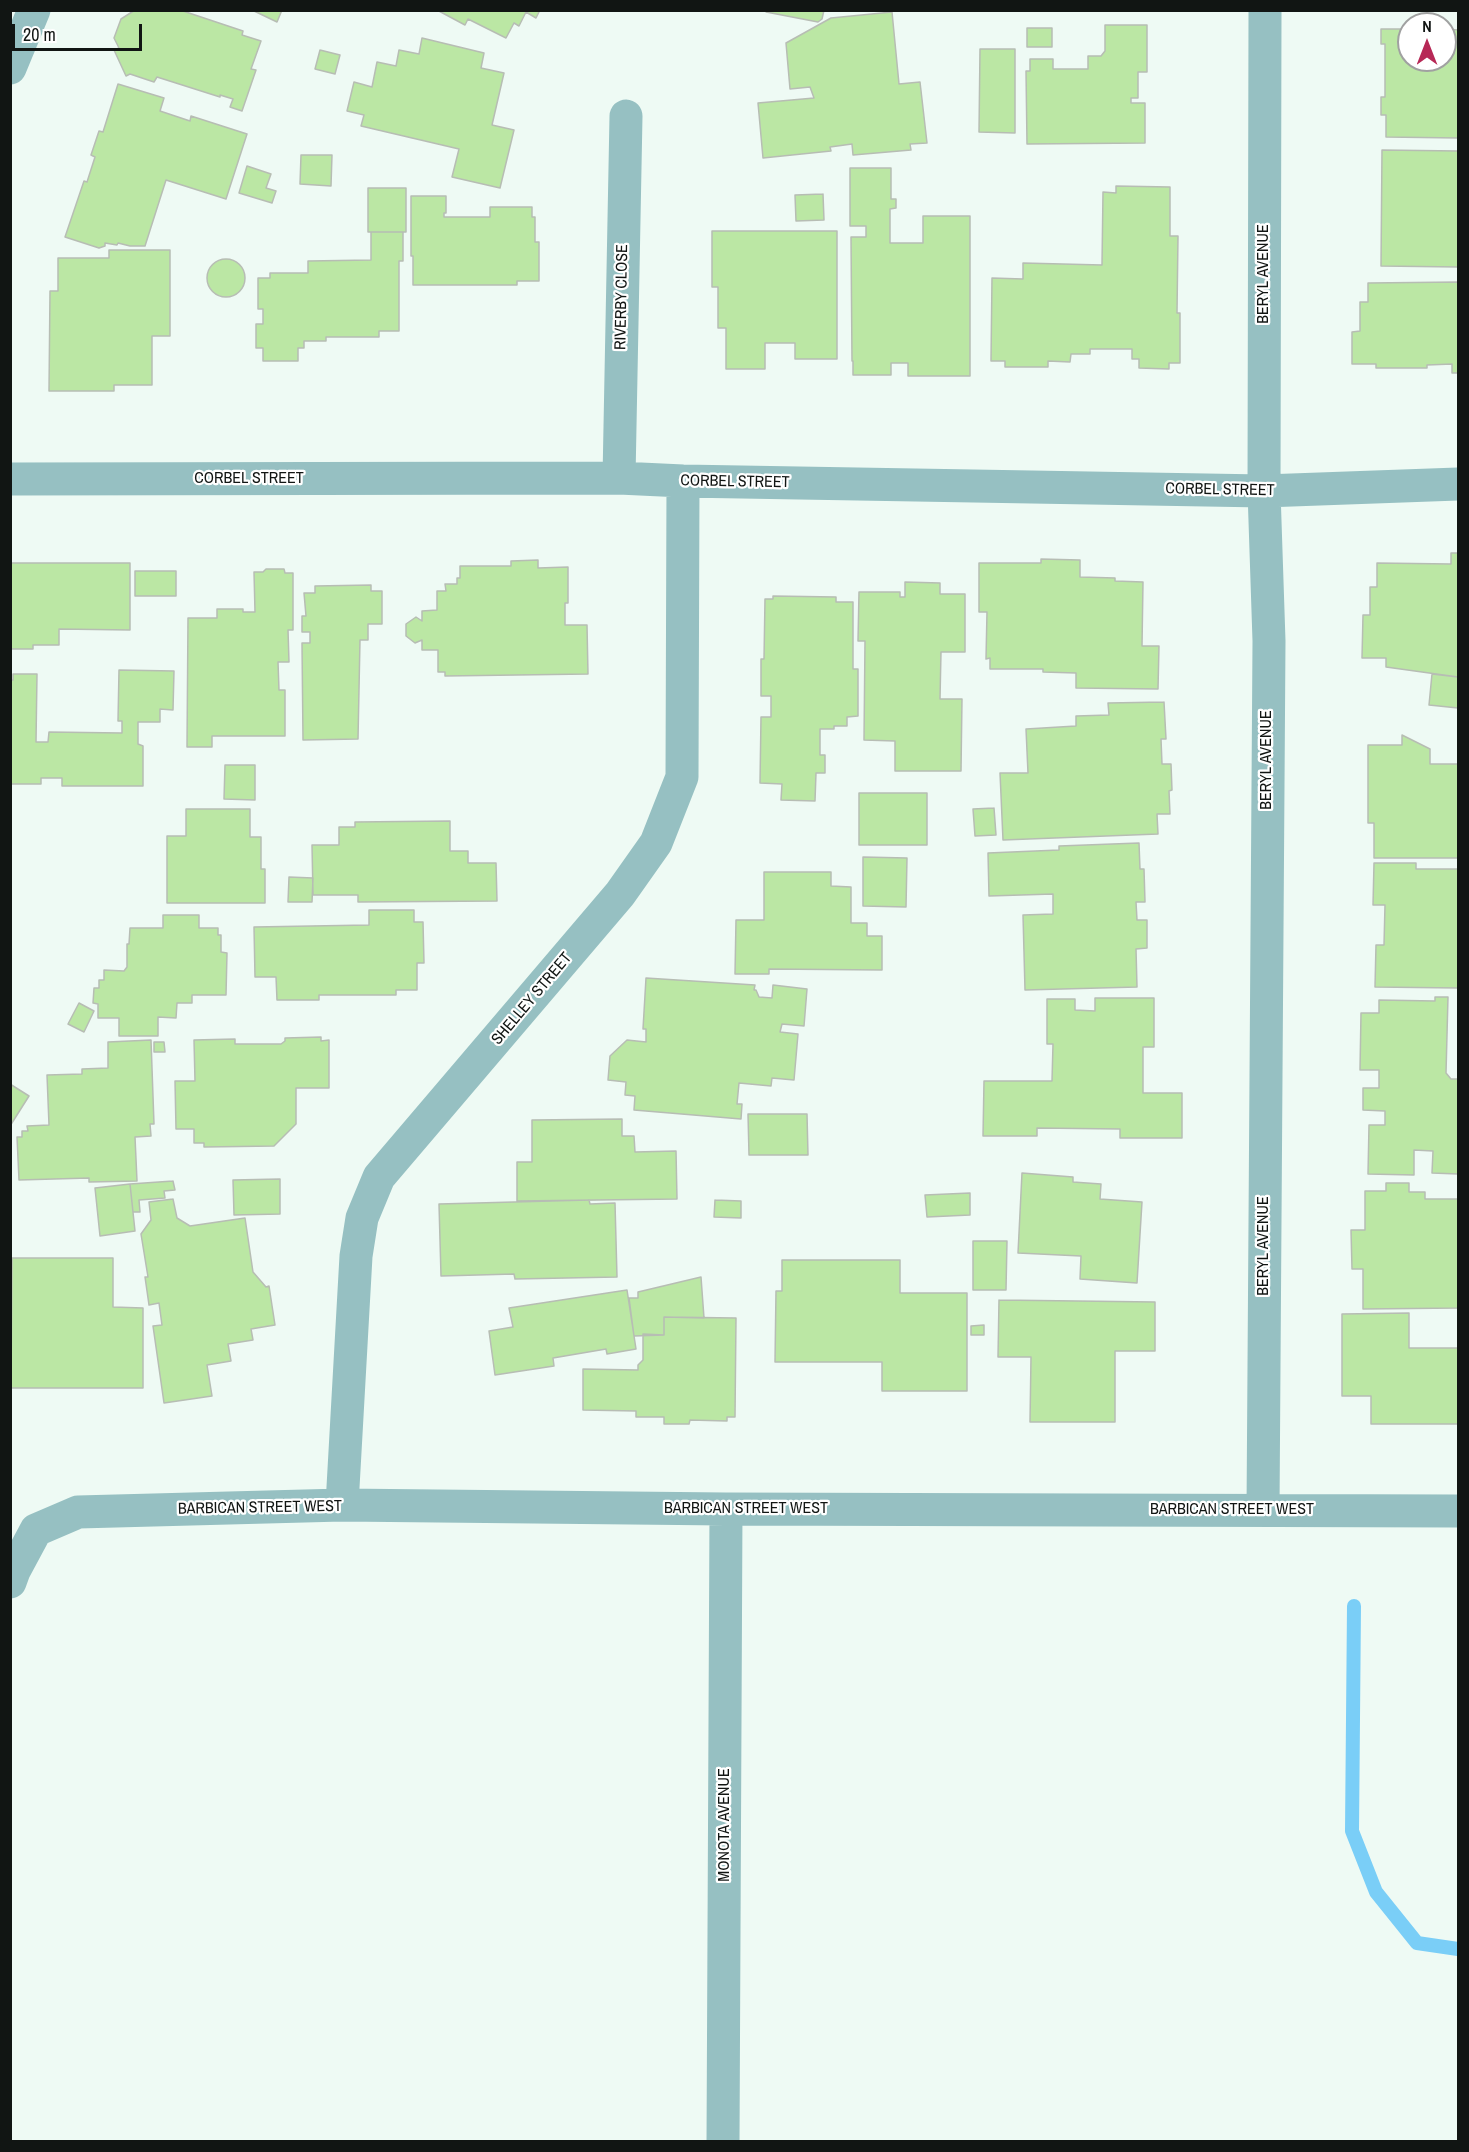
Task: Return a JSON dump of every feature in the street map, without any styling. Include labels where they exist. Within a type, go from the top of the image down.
[{"type":"street","points":[[10,69],[34,10]]},
{"type":"street","name":"BERYL AVENUE","points":[[1263,1510],[1269,641],[1264,491],[1265,10]]},
{"type":"street","name":"RIVERBY CLOSE","points":[[620,478],[626,116]]},
{"type":"street","name":"CORBEL STREET","points":[[10,479],[620,478],[1264,491],[1458,484]]},
{"type":"street","name":"SHELLEY STREET","points":[[342,1505],[356,1256],[362,1218],[379,1177],[620,894],[656,843],[682,777],[683,481]]},
{"type":"street","name":"BARBICAN STREET WEST","points":[[10,1582],[36,1530],[78,1512],[342,1505],[726,1509],[1458,1510]]},
{"type":"street","name":"MONOTA AVENUE","points":[[723,2142],[726,1509]]},
{"type":"building","points":[[135,10],[180,10],[243,31],[242,35],[261,41],[251,69],[256,70],[242,111],[230,107],[233,99],[220,95],[220,97],[157,77],[154,82],[130,74],[126,76],[114,50],[119,48],[114,38],[121,19]]},
{"type":"building","points":[[252,10],[282,10],[277,22]]},
{"type":"building","points":[[437,10],[540,10],[536,18],[526,12],[519,26],[514,23],[506,38],[468,19],[465,25]]},
{"type":"building","points":[[767,10],[824,10],[822,19],[818,22],[766,12]]},
{"type":"building","points":[[892,12],[899,84],[920,82],[927,143],[910,144],[911,150],[853,155],[852,144],[830,147],[831,151],[763,158],[758,103],[814,98],[810,87],[790,89],[786,43],[831,18]]},
{"type":"building","points":[[1105,25],[1147,25],[1147,72],[1138,72],[1138,98],[1131,98],[1131,103],[1145,103],[1145,143],[1027,144],[1026,71],[1030,71],[1030,59],[1053,59],[1053,69],[1088,69],[1088,56],[1101,56],[1105,51]]},
{"type":"building","points":[[1027,28],[1052,28],[1052,47],[1027,47]]},
{"type":"building","points":[[1381,29],[1397,29],[1397,72],[1457,72],[1458,30],[1458,138],[1386,137],[1386,115],[1381,115],[1381,97],[1385,97],[1385,44],[1381,44]]},
{"type":"building","points":[[422,38],[484,53],[481,68],[504,73],[492,125],[514,130],[500,188],[452,177],[459,149],[361,126],[364,115],[347,111],[354,82],[372,87],[377,62],[396,66],[399,50],[419,54]]},
{"type":"building","points":[[980,49],[1015,49],[1015,133],[979,132]]},
{"type":"building","points":[[320,50],[340,55],[335,74],[315,69]]},
{"type":"building","points":[[118,84],[164,98],[160,111],[190,121],[191,116],[247,134],[226,199],[166,180],[145,246],[105,243],[105,246],[99,248],[65,237],[84,181],[87,182],[95,157],[91,155],[99,131],[103,132]]},
{"type":"building","points":[[1382,150],[1458,151],[1458,267],[1381,266]]},
{"type":"building","points":[[301,155],[332,155],[331,186],[300,184]]},
{"type":"building","points":[[247,166],[271,174],[266,188],[276,191],[272,203],[239,193]]},
{"type":"building","points":[[850,168],[891,168],[891,199],[896,199],[896,208],[890,209],[890,243],[923,243],[923,216],[970,216],[970,376],[908,376],[908,363],[891,363],[891,375],[853,375],[851,237],[866,237],[866,226],[850,226]]},
{"type":"building","points":[[1116,186],[1170,187],[1170,236],[1178,236],[1177,313],[1180,313],[1180,363],[1169,363],[1169,369],[1139,368],[1139,359],[1132,359],[1132,349],[1090,349],[1090,354],[1071,354],[1070,362],[1048,361],[1048,367],[1005,367],[1005,361],[991,361],[992,278],[1023,279],[1023,263],[1102,265],[1103,192],[1116,193]]},
{"type":"building","points":[[368,188],[406,188],[406,232],[368,232]]},
{"type":"building","points":[[823,194],[824,220],[796,221],[795,195]]},
{"type":"building","points":[[411,196],[446,196],[444,217],[490,217],[490,207],[532,207],[532,217],[535,217],[535,242],[539,242],[539,281],[517,281],[517,285],[413,285]]},
{"type":"building","points":[[712,231],[837,231],[837,359],[795,359],[795,343],[765,343],[765,369],[726,369],[726,328],[718,328],[718,287],[712,287]]},
{"type":"building","points":[[371,232],[403,232],[403,261],[399,261],[399,331],[379,331],[379,337],[326,337],[326,341],[304,341],[304,348],[298,348],[298,361],[263,361],[263,348],[256,348],[256,324],[263,324],[263,309],[258,309],[258,278],[270,278],[270,273],[308,273],[308,261],[371,260]]},
{"type":"building","points":[[109,250],[170,250],[170,336],[152,336],[152,385],[114,385],[114,391],[49,391],[50,291],[58,291],[58,258],[109,258]]},
{"type":"building","points":[[226,259],[239,265],[245,278],[239,291],[226,297],[213,291],[207,278],[213,265]]},
{"type":"building","points":[[1458,282],[1458,373],[1452,373],[1452,364],[1427,365],[1427,368],[1376,368],[1376,364],[1352,364],[1352,332],[1360,331],[1360,302],[1368,302],[1368,283]]},
{"type":"building","points":[[1451,553],[1458,553],[1458,677],[1386,667],[1386,658],[1362,658],[1363,615],[1370,615],[1370,587],[1377,587],[1377,563],[1451,564]]},
{"type":"building","points":[[1041,559],[1080,560],[1080,577],[1143,582],[1142,646],[1159,646],[1158,689],[1076,688],[1076,673],[1043,672],[1043,669],[990,669],[990,658],[986,659],[987,612],[979,612],[979,563],[1041,563]]},
{"type":"building","points":[[538,560],[538,568],[568,567],[568,603],[565,603],[565,625],[587,625],[588,674],[445,676],[445,672],[438,672],[438,650],[422,650],[422,640],[415,643],[406,636],[406,624],[416,617],[422,621],[422,611],[437,610],[437,591],[446,591],[445,584],[457,584],[457,578],[460,578],[460,566],[511,566],[511,561]]},
{"type":"building","points":[[10,563],[130,563],[130,630],[59,629],[59,645],[33,645],[33,649],[10,649]]},
{"type":"building","points":[[266,569],[284,569],[285,573],[293,573],[293,630],[288,630],[289,662],[278,662],[279,690],[285,690],[285,736],[212,736],[212,747],[187,747],[188,618],[217,618],[217,609],[243,609],[243,612],[255,612],[254,572],[263,572]]},
{"type":"building","points":[[135,571],[176,571],[176,596],[135,596]]},
{"type":"building","points":[[905,582],[940,583],[940,594],[965,594],[965,652],[941,652],[940,699],[962,699],[961,771],[895,771],[895,741],[864,740],[865,641],[858,641],[859,592],[900,592],[900,597],[905,597]]},
{"type":"building","points":[[371,585],[371,591],[382,591],[382,624],[368,624],[368,640],[360,640],[358,739],[303,740],[302,643],[310,643],[310,632],[302,632],[302,616],[306,616],[304,593],[315,593],[315,586]]},
{"type":"building","points":[[773,596],[836,597],[836,602],[853,602],[853,669],[858,669],[858,716],[847,717],[847,726],[820,729],[820,755],[825,755],[825,773],[816,773],[815,801],[781,800],[782,784],[760,783],[761,717],[771,717],[771,696],[761,696],[765,599],[773,599]]},
{"type":"building","points":[[119,670],[174,671],[173,710],[160,709],[160,722],[138,722],[138,744],[143,746],[143,786],[62,786],[62,778],[41,778],[41,784],[10,784],[10,680],[13,680],[13,674],[37,674],[36,742],[48,742],[49,732],[122,733],[122,721],[118,721]]},
{"type":"building","points":[[1432,674],[1458,677],[1458,708],[1429,705]]},
{"type":"building","points":[[1164,702],[1166,739],[1161,739],[1162,764],[1171,764],[1172,790],[1169,791],[1170,814],[1157,814],[1158,834],[1003,840],[1000,773],[1028,773],[1026,729],[1076,726],[1076,716],[1109,715],[1108,703]]},
{"type":"building","points":[[1402,735],[1430,749],[1430,764],[1458,764],[1458,858],[1374,858],[1374,823],[1368,823],[1368,745],[1402,745]]},
{"type":"building","points":[[225,765],[255,765],[255,800],[224,799]]},
{"type":"building","points":[[859,793],[927,793],[927,845],[859,845]]},
{"type":"building","points":[[994,808],[996,835],[975,836],[973,809]]},
{"type":"building","points":[[186,809],[250,809],[250,837],[261,837],[261,869],[265,869],[265,903],[167,903],[167,836],[186,836]]},
{"type":"building","points":[[450,821],[450,851],[468,851],[468,863],[496,863],[497,901],[358,902],[358,895],[313,895],[312,845],[339,845],[339,827],[355,827],[355,822]]},
{"type":"building","points":[[1139,843],[1140,869],[1144,869],[1145,902],[1136,902],[1137,920],[1147,920],[1147,948],[1136,949],[1137,987],[1025,990],[1023,915],[1053,914],[1053,894],[989,896],[988,853],[1059,850],[1059,846]]},
{"type":"building","points":[[863,857],[907,858],[906,907],[863,906]]},
{"type":"building","points":[[1374,863],[1416,863],[1416,869],[1458,869],[1458,988],[1375,987],[1376,945],[1384,945],[1385,905],[1373,905]]},
{"type":"building","points":[[764,872],[831,872],[831,886],[851,887],[851,923],[867,923],[867,936],[882,936],[882,970],[769,969],[769,974],[735,974],[736,920],[764,920]]},
{"type":"building","points":[[289,877],[313,878],[312,902],[288,902]]},
{"type":"building","points":[[369,910],[414,910],[414,922],[423,922],[424,963],[417,963],[417,990],[396,990],[396,995],[319,995],[319,1000],[277,1000],[276,977],[255,977],[254,927],[369,925]]},
{"type":"building","points":[[163,915],[199,915],[199,928],[218,928],[218,935],[221,935],[221,952],[227,953],[226,995],[192,995],[192,1003],[177,1003],[176,1018],[158,1017],[158,1036],[119,1036],[119,1018],[98,1018],[98,1004],[93,1003],[94,988],[99,988],[99,980],[104,980],[104,970],[124,971],[127,967],[130,928],[163,928]]},
{"type":"building","points":[[646,978],[755,985],[754,990],[759,997],[772,998],[773,985],[807,989],[804,1026],[782,1024],[780,1032],[798,1034],[794,1080],[772,1078],[771,1086],[739,1083],[737,1104],[742,1104],[741,1119],[634,1110],[635,1096],[625,1095],[626,1082],[608,1080],[610,1056],[627,1040],[646,1042],[646,1029],[643,1029]]},
{"type":"building","points":[[1435,997],[1448,997],[1446,1073],[1451,1079],[1458,1079],[1458,1174],[1432,1173],[1433,1151],[1414,1150],[1414,1175],[1368,1174],[1369,1125],[1385,1125],[1385,1111],[1363,1110],[1363,1088],[1379,1088],[1379,1070],[1360,1070],[1361,1013],[1379,1013],[1379,1000],[1435,1001]]},
{"type":"building","points":[[1095,998],[1154,998],[1154,1047],[1143,1047],[1143,1093],[1182,1093],[1182,1138],[1120,1138],[1120,1129],[1037,1128],[1037,1136],[983,1136],[984,1081],[1052,1081],[1053,1044],[1047,1044],[1047,999],[1075,999],[1075,1010],[1095,1011]]},
{"type":"building","points":[[79,1003],[94,1011],[84,1032],[68,1024]]},
{"type":"building","points":[[321,1037],[321,1041],[329,1040],[329,1088],[296,1088],[296,1124],[274,1146],[204,1147],[204,1143],[194,1143],[194,1129],[176,1129],[175,1081],[195,1081],[194,1040],[235,1039],[235,1044],[281,1044],[285,1038]]},
{"type":"building","points":[[151,1040],[154,1124],[150,1124],[151,1136],[135,1137],[137,1181],[89,1182],[89,1178],[19,1180],[17,1137],[22,1137],[22,1131],[28,1131],[27,1126],[49,1125],[47,1075],[82,1074],[82,1069],[108,1068],[108,1042]]},
{"type":"building","points":[[154,1042],[164,1042],[165,1052],[154,1052]]},
{"type":"building","points":[[10,1084],[29,1096],[10,1126]]},
{"type":"building","points":[[748,1114],[807,1114],[808,1155],[749,1155]]},
{"type":"building","points":[[622,1119],[622,1136],[634,1136],[635,1152],[676,1151],[677,1199],[517,1201],[517,1162],[532,1162],[532,1120]]},
{"type":"building","points":[[1022,1173],[1073,1177],[1073,1182],[1101,1184],[1100,1199],[1142,1202],[1137,1283],[1080,1279],[1081,1256],[1018,1253]]},
{"type":"building","points":[[280,1179],[280,1214],[234,1215],[233,1180]]},
{"type":"building","points":[[173,1181],[175,1190],[164,1191],[165,1198],[139,1200],[140,1212],[133,1212],[130,1184]]},
{"type":"building","points":[[1386,1183],[1409,1183],[1409,1192],[1425,1192],[1425,1199],[1458,1199],[1458,1308],[1363,1309],[1363,1269],[1352,1269],[1351,1230],[1365,1230],[1365,1191],[1386,1191]]},
{"type":"building","points":[[130,1184],[135,1231],[100,1236],[95,1188]]},
{"type":"building","points":[[970,1193],[970,1215],[927,1217],[925,1195]]},
{"type":"building","points":[[173,1199],[177,1218],[190,1226],[245,1218],[253,1272],[266,1287],[269,1286],[275,1325],[251,1329],[253,1340],[228,1344],[231,1361],[207,1365],[212,1396],[164,1403],[153,1326],[162,1325],[159,1303],[149,1305],[145,1277],[148,1277],[141,1234],[151,1220],[149,1202]]},
{"type":"building","points":[[589,1200],[590,1204],[615,1203],[617,1277],[515,1279],[514,1274],[441,1276],[439,1204]]},
{"type":"building","points":[[715,1200],[741,1201],[741,1218],[714,1217]]},
{"type":"building","points":[[973,1241],[1007,1241],[1006,1290],[973,1290]]},
{"type":"building","points":[[12,1258],[113,1258],[113,1307],[143,1308],[143,1388],[11,1388]]},
{"type":"building","points":[[782,1260],[900,1260],[900,1293],[967,1293],[967,1391],[882,1391],[882,1362],[775,1362],[776,1291],[782,1291]]},
{"type":"building","points":[[701,1277],[704,1318],[664,1317],[664,1335],[634,1336],[629,1298],[638,1298],[638,1292]]},
{"type":"building","points":[[627,1290],[636,1349],[607,1354],[606,1349],[553,1358],[554,1366],[495,1375],[489,1331],[513,1327],[509,1308]]},
{"type":"building","points":[[999,1300],[1155,1302],[1155,1351],[1115,1351],[1115,1422],[1030,1422],[1031,1357],[998,1357]]},
{"type":"building","points":[[1409,1313],[1409,1348],[1458,1348],[1458,1424],[1371,1424],[1371,1396],[1342,1396],[1342,1314]]},
{"type":"building","points":[[664,1317],[736,1318],[735,1417],[727,1417],[727,1421],[690,1420],[689,1424],[664,1424],[664,1417],[636,1417],[636,1411],[583,1410],[583,1369],[638,1370],[638,1365],[643,1360],[643,1334],[664,1335]]},
{"type":"building","points":[[984,1325],[984,1335],[971,1335],[971,1326]]},
{"type":"waterway","points":[[1354,1606],[1352,1831],[1376,1892],[1417,1943],[1458,1949]]}]
